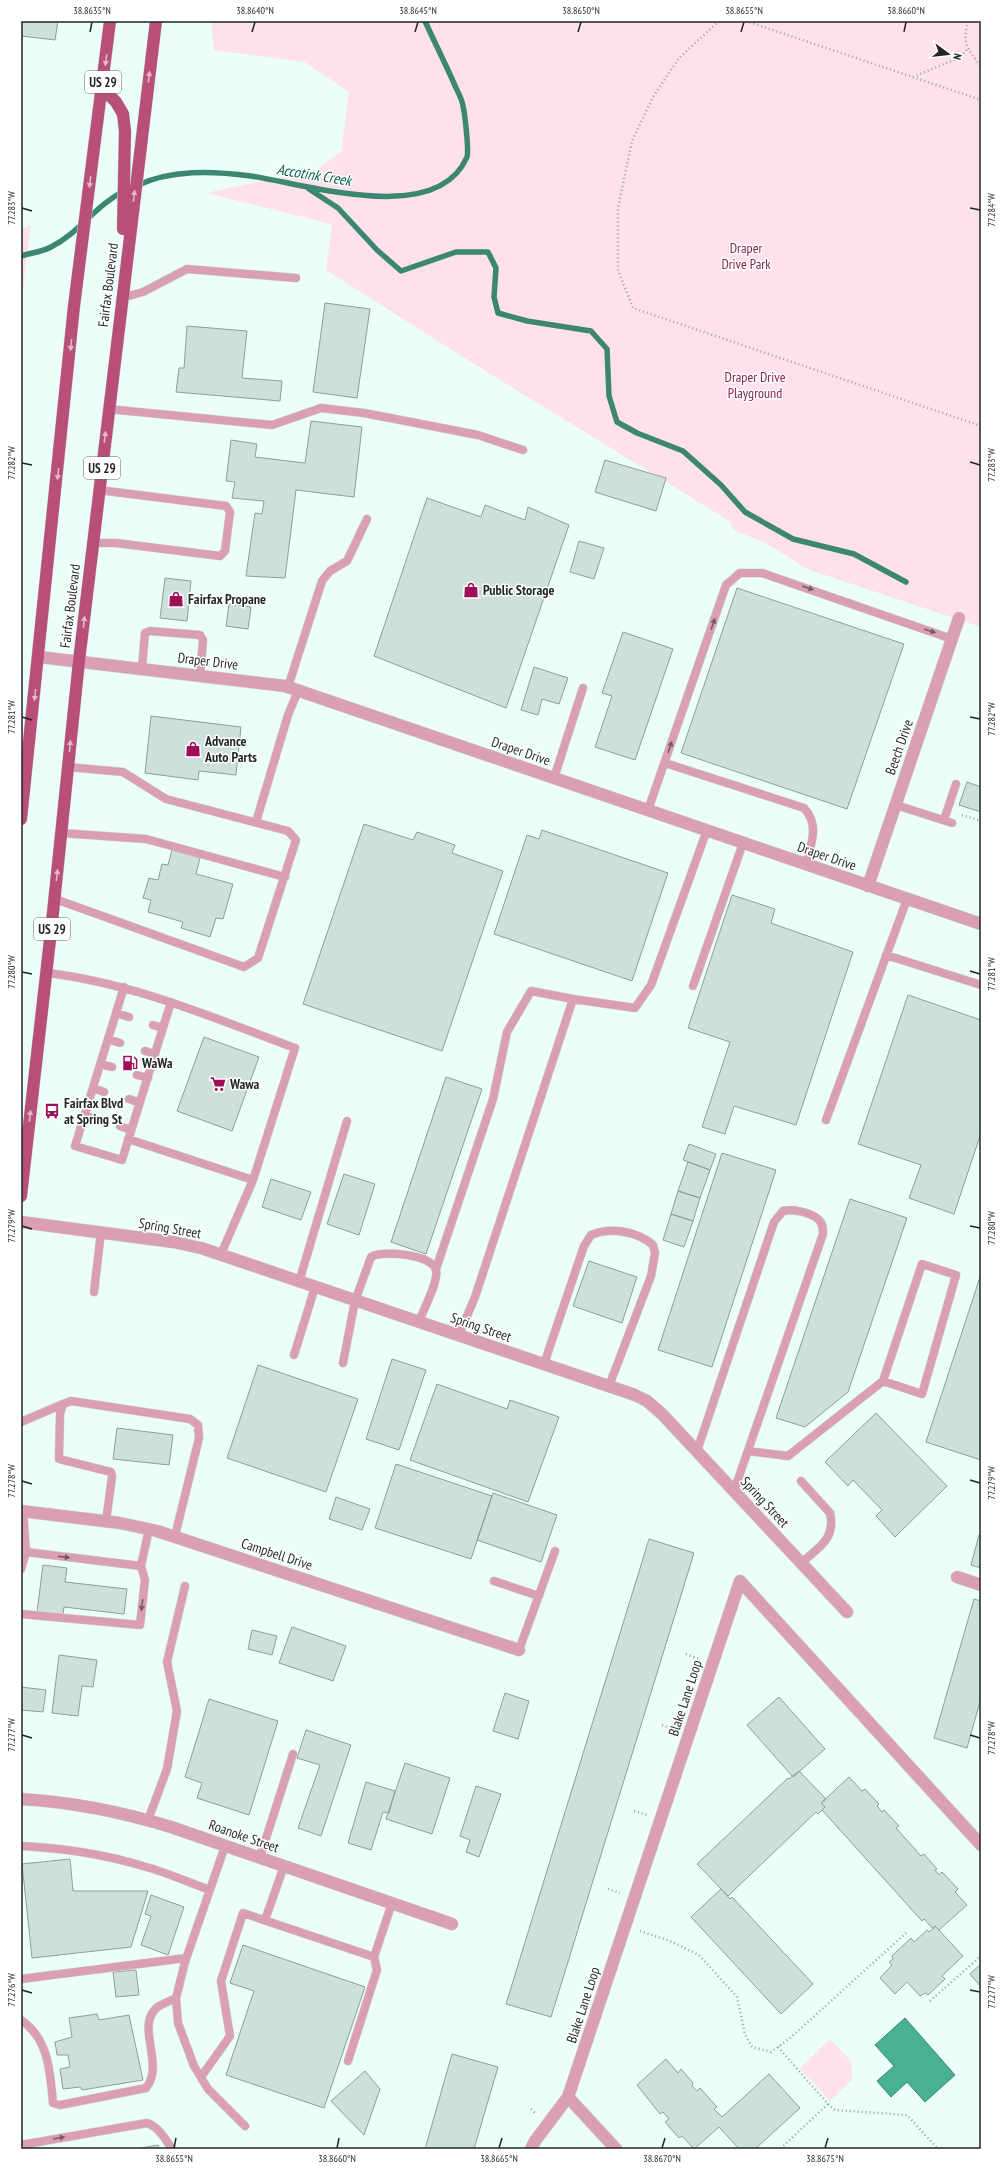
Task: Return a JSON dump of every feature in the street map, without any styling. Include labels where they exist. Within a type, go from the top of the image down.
[{"type":"main road","name":"Fairfax Boulevard","points":[[21,819],[39,657],[74,306],[110,21]]},
{"type":"main road","name":"Fairfax Boulevard","points":[[21,1196],[55,899],[79,661],[121,298],[156,21]]},
{"type":"main road","points":[[102,88],[120,108],[123,114],[125,131],[123,176],[124,276]]},
{"type":"street","name":"Beech Drive","points":[[868,886],[959,618]]},
{"type":"street","name":"Draper Drive","points":[[39,657],[271,683],[293,689],[981,924]]},
{"type":"street","name":"Spring Street","points":[[21,1222],[173,1242],[221,1254],[299,1282],[635,1395],[647,1401],[696,1451],[847,1612]]},
{"type":"street","name":"Campbell Drive","points":[[22,1511],[106,1521],[149,1529],[175,1536],[519,1650]]},
{"type":"street","points":[[957,1577],[981,1584]]},
{"type":"street","name":"Blake Lane Loop","points":[[568,2097],[740,1581],[981,1845]]},
{"type":"street","name":"Roanoke Street","points":[[21,1799],[78,1805],[148,1820],[260,1857],[452,1924]]},
{"type":"street","points":[[531,2149],[535,2141],[568,2097],[616,2149]]},
{"type":"lane","points":[[121,298],[143,292],[187,269],[296,278]]},
{"type":"lane","points":[[108,409],[272,425],[321,408],[364,413],[478,435],[523,450]]},
{"type":"lane","points":[[93,543],[116,543],[220,556],[225,551],[230,512],[226,506],[99,490]]},
{"type":"lane","points":[[256,822],[288,715],[293,689],[322,581],[330,571],[347,561],[367,519]]},
{"type":"lane","points":[[648,810],[726,585],[740,573],[762,573],[952,639]]},
{"type":"lane","points":[[142,668],[145,633],[150,631],[200,635],[203,640],[200,675]]},
{"type":"lane","points":[[554,778],[583,688]]},
{"type":"lane","points":[[665,762],[804,808],[812,816],[815,830],[806,864]]},
{"type":"lane","points":[[55,899],[244,967],[258,958],[296,840],[288,831],[166,799],[123,772],[68,767]]},
{"type":"lane","points":[[896,805],[948,822],[956,784]]},
{"type":"lane","points":[[419,1322],[436,1277],[436,1269],[493,1099],[507,1032],[531,991],[635,1008],[651,986],[707,830]]},
{"type":"lane","points":[[61,833],[146,839],[285,877]]},
{"type":"lane","points":[[693,986],[743,843]]},
{"type":"lane","points":[[826,1120],[907,899]]},
{"type":"lane","points":[[886,955],[981,985]]},
{"type":"lane","points":[[47,972],[124,987],[171,1002],[295,1048],[252,1180],[221,1254]]},
{"type":"lane","points":[[124,987],[75,1146],[122,1160],[171,1002]]},
{"type":"lane","points":[[459,1335],[475,1297],[573,999]]},
{"type":"lane","points":[[116,1013],[129,1017]]},
{"type":"lane","points":[[153,1025],[163,1028]]},
{"type":"lane","points":[[108,1039],[120,1043]]},
{"type":"lane","points":[[145,1051],[155,1054]]},
{"type":"lane","points":[[100,1064],[112,1067]]},
{"type":"lane","points":[[137,1075],[148,1078]]},
{"type":"lane","points":[[93,1088],[104,1092]]},
{"type":"lane","points":[[129,1099],[140,1103]]},
{"type":"lane","points":[[84,1115],[95,1119]]},
{"type":"lane","points":[[299,1282],[347,1121]]},
{"type":"lane","points":[[120,1126],[132,1130]]},
{"type":"lane","points":[[128,1139],[252,1180]]},
{"type":"lane","points":[[696,1451],[774,1222],[783,1211],[793,1209],[818,1218],[822,1225],[823,1234],[734,1492]]},
{"type":"lane","points":[[544,1364],[584,1246],[591,1235],[609,1230],[628,1233],[646,1239],[653,1245],[654,1261],[651,1276],[609,1386]]},
{"type":"lane","points":[[94,1292],[101,1232]]},
{"type":"lane","points":[[343,1363],[355,1301],[371,1257],[377,1253],[400,1254],[420,1258],[432,1264],[436,1269]]},
{"type":"lane","points":[[748,1451],[788,1456],[883,1381],[922,1264],[956,1275],[922,1394],[883,1381]]},
{"type":"lane","points":[[294,1355],[315,1287]]},
{"type":"lane","points":[[21,1422],[71,1401],[190,1419],[198,1425],[199,1438],[175,1536]]},
{"type":"lane","points":[[63,1404],[60,1414],[59,1459],[111,1472],[112,1477],[106,1521]]},
{"type":"lane","points":[[800,1563],[825,1542],[831,1533],[830,1513],[801,1480]]},
{"type":"lane","points":[[21,1569],[26,1552],[22,1511]]},
{"type":"lane","points":[[21,1614],[140,1625],[145,1580],[142,1566],[149,1529]]},
{"type":"lane","points":[[519,1650],[555,1551]]},
{"type":"lane","points":[[26,1552],[142,1566]]},
{"type":"lane","points":[[494,1581],[538,1596]]},
{"type":"lane","points":[[148,1820],[167,1769],[177,1710],[167,1662],[185,1586]]},
{"type":"lane","points":[[260,1857],[293,1754]]},
{"type":"lane","points":[[21,1846],[48,1847],[111,1857],[144,1866],[210,1890]]},
{"type":"lane","points":[[225,1846],[186,1958],[176,1998],[178,2023],[194,2066],[208,2089],[244,2126]]},
{"type":"lane","points":[[265,1920],[284,1866]]},
{"type":"lane","points":[[348,2060],[377,1970],[374,1957],[392,1903]]},
{"type":"lane","points":[[201,2077],[230,2036],[221,1981],[243,1913],[374,1957]]},
{"type":"lane","points":[[21,1979],[186,1958]]},
{"type":"lane","points":[[21,2020],[31,2027],[43,2045],[50,2071],[53,2103],[60,2105],[146,2088],[151,2081],[153,2064],[147,2026],[152,2014],[158,2007],[176,1998]]},
{"type":"lane","points":[[21,2145],[147,2123],[153,2125],[158,2130],[172,2149]]},
{"type":"path","points":[[720,21],[679,58],[653,97],[632,141],[618,208],[618,270],[633,308],[981,426]]},
{"type":"path","points":[[746,21],[981,100]]},
{"type":"path","points":[[968,21],[964,38],[968,48],[981,67]]},
{"type":"path","points":[[913,77],[962,57],[968,48]]},
{"type":"path","points":[[980,461],[981,457]]},
{"type":"path","points":[[653,1935],[699,1955],[737,1997],[745,2034],[752,2047],[771,2052],[907,1932]]},
{"type":"path","points":[[930,2001],[981,1956]]},
{"type":"path","points":[[778,2047],[835,2110],[906,2115],[938,2149]]},
{"type":"path","points":[[780,2149],[828,2104]]},
{"type":"green space","name":"Draper Drive Park","points":[[211,21],[981,21],[981,627],[807,569],[766,543],[733,530],[731,522],[466,359],[326,270],[332,224],[206,193],[318,169],[341,152],[349,92],[304,62],[214,50]]},
{"type":"green space","points":[[31,225],[21,303],[21,230]]},
{"type":"green space","points":[[830,2039],[851,2061],[852,2080],[830,2101],[800,2068]]},
{"type":"shaded area","points":[[905,2018],[955,2075],[925,2102],[907,2082],[891,2097],[877,2081],[894,2066],[875,2045]]},
{"type":"building","points":[[21,21],[58,21],[55,40],[21,36]]},
{"type":"building","points":[[325,303],[370,309],[357,398],[313,392]]},
{"type":"building","points":[[187,326],[247,331],[242,378],[282,381],[280,401],[176,392],[179,368],[184,368]]},
{"type":"building","points":[[311,421],[362,427],[354,497],[296,490],[285,578],[246,576],[255,513],[262,514],[264,501],[232,498],[235,482],[226,481],[231,440],[257,444],[255,457],[305,463]]},
{"type":"building","points":[[605,460],[666,478],[656,511],[595,492]]},
{"type":"building","name":"Public Storage","points":[[427,498],[481,517],[485,505],[525,520],[528,507],[569,525],[506,708],[374,656]]},
{"type":"building","points":[[579,541],[604,548],[594,579],[570,572]]},
{"type":"building","name":"Fairfax Propane","points":[[165,578],[191,581],[187,621],[160,618]]},
{"type":"building","points":[[737,588],[904,644],[847,809],[681,753]]},
{"type":"building","points":[[229,604],[251,607],[248,629],[226,626]]},
{"type":"building","points":[[623,632],[673,649],[635,760],[595,747],[612,696],[602,693]]},
{"type":"building","points":[[534,667],[568,678],[559,704],[542,699],[538,715],[521,710]]},
{"type":"building","name":"Advance Auto Parts","points":[[151,716],[241,727],[236,775],[199,771],[198,780],[145,773]]},
{"type":"building","points":[[967,782],[981,787],[981,812],[959,805]]},
{"type":"building","points":[[364,824],[413,840],[417,832],[455,845],[452,853],[503,871],[442,1051],[303,1004]]},
{"type":"building","points":[[542,830],[668,873],[632,981],[494,934],[527,835],[539,839]]},
{"type":"building","points":[[172,850],[200,858],[196,874],[233,884],[223,919],[216,918],[210,937],[181,928],[183,922],[148,912],[151,900],[143,898],[149,878],[158,880],[162,864],[168,865]]},
{"type":"building","points":[[732,895],[775,909],[771,923],[853,952],[796,1125],[734,1106],[725,1134],[702,1127],[730,1042],[688,1028]]},
{"type":"building","points":[[908,995],[981,1020],[981,1133],[954,1214],[909,1198],[921,1165],[858,1144]]},
{"type":"building","name":"Wawa","points":[[204,1037],[259,1057],[232,1131],[177,1111]]},
{"type":"building","points":[[446,1077],[482,1089],[426,1254],[391,1242]]},
{"type":"building","points":[[689,1144],[716,1154],[710,1170],[683,1160]]},
{"type":"building","points":[[722,1153],[776,1170],[712,1367],[658,1350]]},
{"type":"building","points":[[688,1162],[710,1170],[700,1198],[678,1191]]},
{"type":"building","points":[[344,1174],[375,1184],[359,1235],[327,1224]]},
{"type":"building","points":[[271,1179],[311,1192],[301,1220],[262,1207]]},
{"type":"building","points":[[678,1191],[700,1198],[693,1221],[671,1214]]},
{"type":"building","points":[[850,1199],[907,1218],[848,1392],[805,1427],[776,1418]]},
{"type":"building","points":[[671,1214],[693,1221],[684,1247],[663,1240]]},
{"type":"building","points":[[589,1261],[637,1277],[622,1323],[573,1306]]},
{"type":"building","points":[[981,1274],[981,1460],[926,1442]]},
{"type":"building","points":[[392,1359],[426,1370],[399,1450],[366,1439]]},
{"type":"building","points":[[258,1365],[358,1399],[326,1492],[227,1458]]},
{"type":"building","points":[[437,1384],[507,1409],[510,1400],[559,1417],[528,1502],[410,1460]]},
{"type":"building","points":[[876,1413],[947,1486],[895,1537],[876,1516],[882,1510],[853,1480],[848,1486],[825,1462]]},
{"type":"building","points":[[117,1428],[173,1435],[169,1465],[113,1459]]},
{"type":"building","points":[[396,1464],[492,1496],[471,1559],[375,1528]]},
{"type":"building","points":[[493,1493],[557,1515],[541,1562],[477,1540]]},
{"type":"building","points":[[336,1497],[370,1509],[362,1530],[329,1519]]},
{"type":"building","points":[[979,1535],[981,1536],[981,1568],[971,1565]]},
{"type":"building","points":[[649,1539],[694,1553],[551,2017],[506,2004]]},
{"type":"building","points":[[43,1565],[67,1568],[65,1582],[127,1589],[124,1614],[64,1607],[63,1615],[37,1612]]},
{"type":"building","points":[[974,1599],[981,1601],[981,1698],[967,1748],[934,1738]]},
{"type":"building","points":[[292,1627],[346,1646],[333,1681],[279,1663]]},
{"type":"building","points":[[252,1630],[277,1636],[272,1655],[248,1649]]},
{"type":"building","points":[[59,1655],[97,1660],[93,1687],[82,1686],[78,1716],[52,1713]]},
{"type":"building","points":[[21,1687],[46,1690],[43,1712],[21,1710]]},
{"type":"building","points":[[505,1693],[529,1701],[518,1739],[493,1731]]},
{"type":"building","points":[[779,1697],[825,1749],[793,1777],[747,1725]]},
{"type":"building","points":[[209,1699],[278,1721],[249,1815],[197,1798],[202,1783],[185,1777]]},
{"type":"building","points":[[306,1730],[351,1745],[321,1836],[298,1828],[320,1765],[297,1758]]},
{"type":"building","points":[[405,1763],[450,1778],[432,1834],[386,1819]]},
{"type":"building","points":[[799,1771],[826,1799],[821,1803],[825,1807],[818,1814],[816,1812],[728,1896],[697,1864],[788,1778],[789,1779]]},
{"type":"building","points":[[849,1777],[862,1791],[865,1789],[879,1804],[877,1806],[882,1812],[884,1810],[899,1826],[896,1828],[921,1856],[924,1854],[937,1869],[935,1870],[939,1875],[942,1872],[958,1889],[955,1892],[967,1905],[939,1930],[935,1926],[933,1929],[924,1919],[922,1921],[822,1810],[825,1807],[821,1803]]},
{"type":"building","points":[[366,1782],[395,1791],[389,1813],[383,1812],[371,1850],[348,1843]]},
{"type":"building","points":[[476,1786],[501,1794],[479,1857],[466,1852],[470,1840],[460,1836]]},
{"type":"building","points":[[70,1859],[73,1891],[148,1891],[131,1947],[32,1958],[22,1864]]},
{"type":"building","points":[[721,1889],[730,1899],[732,1897],[813,1984],[781,2014],[691,1917]]},
{"type":"building","points":[[151,1895],[184,1907],[168,1955],[141,1945],[151,1916],[145,1914]]},
{"type":"building","points":[[935,1926],[963,1956],[942,1976],[945,1979],[928,1995],[925,1993],[920,1996],[907,1982],[895,1994],[880,1978],[892,1965],[889,1962],[893,1959],[892,1956],[911,1938],[914,1942],[927,1930],[929,1932]]},
{"type":"building","points":[[243,1945],[365,1987],[324,2108],[226,2075],[254,1991],[230,1983]]},
{"type":"building","points":[[981,1964],[981,1987],[970,1974]]},
{"type":"building","points":[[136,1970],[139,1995],[116,1997],[113,1972]]},
{"type":"building","points":[[97,2014],[99,2020],[129,2015],[143,2080],[82,2090],[80,2087],[63,2089],[60,2069],[70,2067],[68,2055],[57,2055],[55,2042],[72,2037],[69,2018]]},
{"type":"building","points":[[452,2054],[498,2067],[474,2149],[425,2149]]},
{"type":"building","points":[[666,2059],[678,2073],[681,2069],[693,2083],[692,2086],[697,2091],[700,2088],[717,2107],[714,2109],[722,2117],[769,2074],[800,2108],[755,2149],[739,2149],[719,2127],[694,2149],[682,2136],[679,2138],[665,2122],[669,2119],[663,2112],[660,2114],[637,2085]]},
{"type":"building","points":[[365,2071],[380,2089],[364,2135],[331,2101]]},
{"type":"building","points":[[158,2145],[159,2149],[136,2149]]},
{"type":"waterway","name":"Accotink Creek","points":[[136,186],[149,180],[178,174],[207,172],[251,176],[336,192],[369,196],[400,196],[428,191],[451,178],[467,157],[464,110],[460,97],[425,21]]},
{"type":"waterway","points":[[309,189],[338,208],[377,250],[401,271],[456,252],[488,252],[496,268],[494,297],[498,313],[527,321],[591,331],[607,349],[609,396],[617,422],[637,433],[683,451],[721,485],[745,512],[793,539],[854,554],[906,582]]},
{"type":"waterway","name":"Accotink Creek","points":[[21,256],[44,250],[61,241],[105,204],[124,191]]},
{"type":"place","name":"Public Storage","points":[[471,590]]},
{"type":"place","name":"Fairfax Propane","points":[[176,599]]},
{"type":"place","name":"Advance Auto Parts","points":[[193,749]]},
{"type":"place","name":"WaWa","points":[[130,1063]]},
{"type":"place","name":"Wawa","points":[[218,1084]]},
{"type":"place","name":"Fairfax Blvd at Spring St","points":[[52,1111]]},
{"type":"park label","name":"Draper Drive Playground","points":[[755,386]]}]
